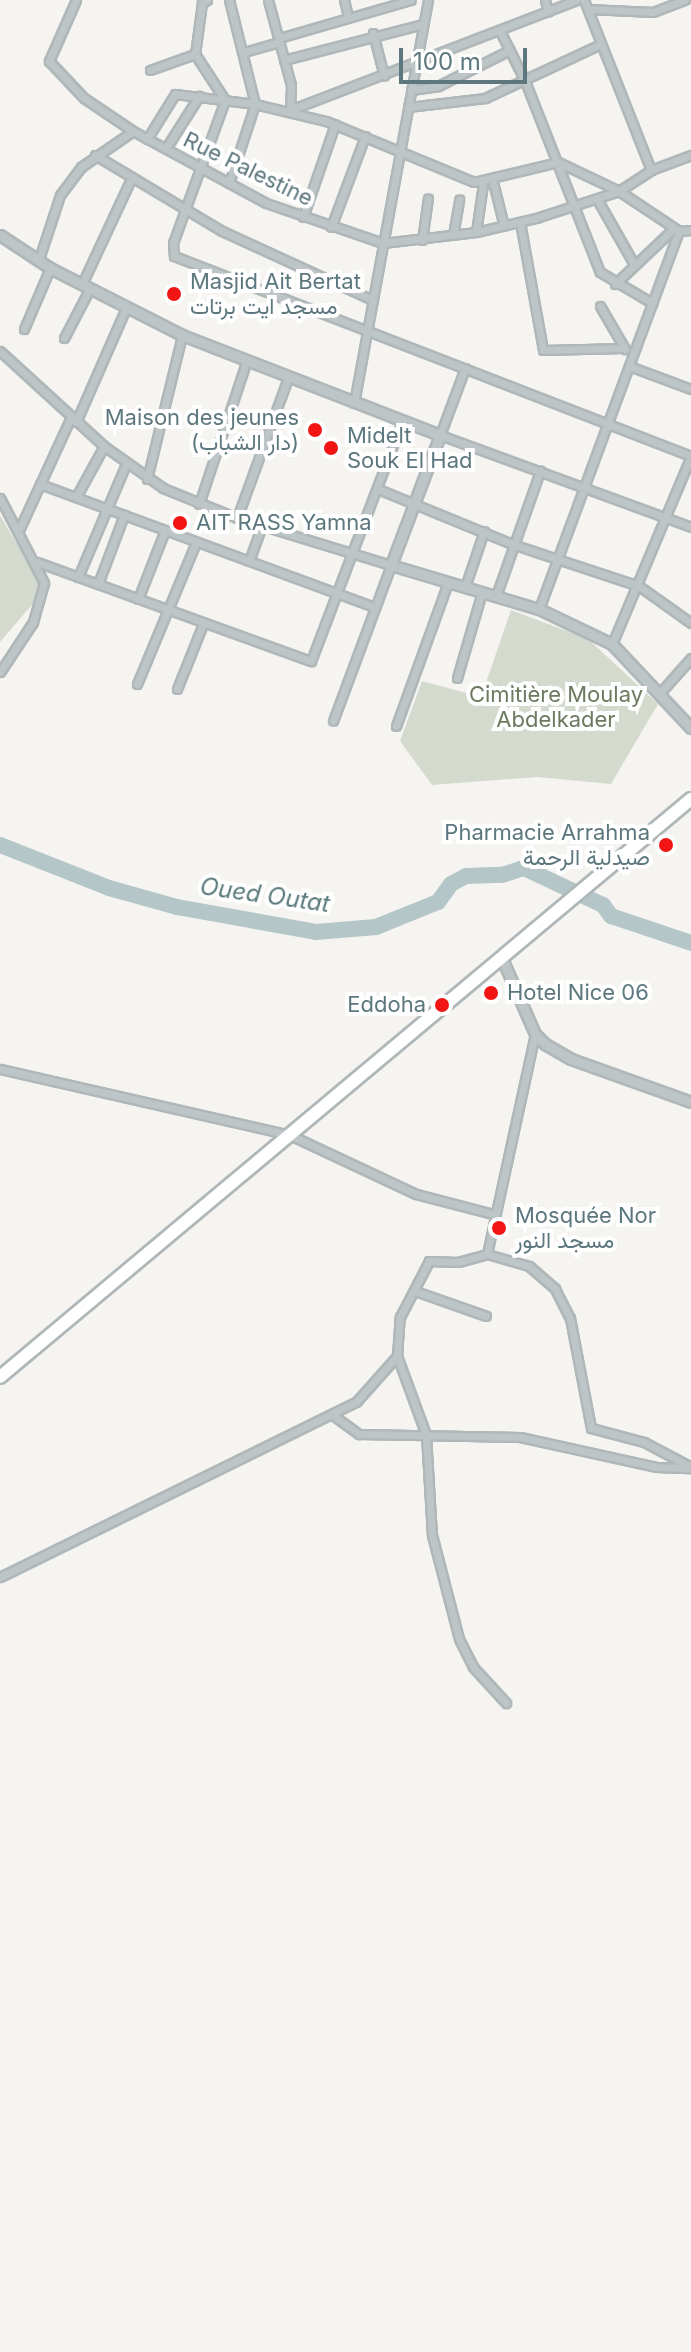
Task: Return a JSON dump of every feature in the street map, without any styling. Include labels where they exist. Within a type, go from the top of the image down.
[{"type":"main road","points":[[0,1377],[503,961],[691,799]]},
{"type":"street","name":"Rue Palestine","points":[[76,0],[49,61],[84,98],[133,131],[229,183],[303,217],[383,243],[476,232],[574,207],[619,191],[651,170],[691,155]]},
{"type":"street","points":[[207,0],[202,3],[195,54],[225,100]]},
{"type":"street","points":[[229,0],[255,104],[229,183]]},
{"type":"street","points":[[268,0],[291,85],[290,110]]},
{"type":"street","points":[[344,0],[348,16]]},
{"type":"street","points":[[244,52],[348,16],[411,0]]},
{"type":"street","points":[[354,403],[428,0]]},
{"type":"street","points":[[545,0],[548,12]]},
{"type":"street","points":[[290,110],[577,0]]},
{"type":"street","points":[[584,0],[651,170]]},
{"type":"street","points":[[588,9],[653,12],[685,0]]},
{"type":"street","points":[[284,60],[373,33],[423,24]]},
{"type":"street","points":[[500,31],[525,81],[600,272],[615,284],[652,303]]},
{"type":"street","points":[[373,33],[384,76]]},
{"type":"street","points":[[408,107],[470,103],[525,81],[601,44]]},
{"type":"street","points":[[411,90],[438,86],[510,50]]},
{"type":"street","points":[[150,70],[195,54]]},
{"type":"street","points":[[166,148],[199,96]]},
{"type":"street","points":[[147,139],[171,97],[199,96],[255,104],[290,110],[335,124],[400,149],[450,175],[483,184],[558,162],[619,191],[677,229],[691,230]]},
{"type":"street","points":[[225,100],[173,243],[174,256],[691,456],[639,586],[612,644]]},
{"type":"street","points":[[303,217],[335,124]]},
{"type":"street","points":[[39,259],[60,195],[95,155],[133,131]]},
{"type":"street","points":[[331,227],[365,136]]},
{"type":"street","points":[[95,155],[222,231],[373,300]]},
{"type":"street","points":[[64,338],[132,177]]},
{"type":"street","points":[[493,182],[504,226]]},
{"type":"street","points":[[476,232],[483,184]]},
{"type":"street","points":[[422,240],[428,198]]},
{"type":"street","points":[[597,199],[634,264]]},
{"type":"street","points":[[453,235],[459,200]]},
{"type":"street","points":[[520,222],[543,350],[624,348]]},
{"type":"street","points":[[615,284],[677,229]]},
{"type":"street","points":[[539,609],[677,229]]},
{"type":"street","points":[[0,235],[50,268],[126,308],[246,363],[691,527]]},
{"type":"street","points":[[24,329],[50,268]]},
{"type":"street","points":[[600,306],[624,348],[633,356]]},
{"type":"street","points":[[19,530],[126,308]]},
{"type":"street","points":[[147,479],[182,335]]},
{"type":"street","points":[[0,351],[74,420],[147,479],[237,518],[539,609],[612,644],[691,728]]},
{"type":"street","points":[[199,504],[246,363]]},
{"type":"street","points":[[629,366],[691,389]]},
{"type":"street","points":[[333,721],[465,368]]},
{"type":"street","points":[[237,518],[288,378]]},
{"type":"street","points":[[37,562],[311,661],[402,422]]},
{"type":"street","points":[[76,497],[104,446]]},
{"type":"street","points":[[78,577],[126,464]]},
{"type":"street","points":[[496,596],[540,471]]},
{"type":"street","points":[[40,484],[375,607]]},
{"type":"street","points":[[378,489],[512,544],[559,557],[639,586],[691,623]]},
{"type":"street","points":[[0,498],[37,562],[43,597],[33,622],[0,672]]},
{"type":"street","points":[[98,584],[124,515]]},
{"type":"street","points":[[249,561],[262,526]]},
{"type":"street","points":[[138,599],[165,530]]},
{"type":"street","points":[[465,587],[484,531]]},
{"type":"street","points":[[137,684],[196,542]]},
{"type":"street","points":[[396,726],[448,582]]},
{"type":"street","points":[[457,678],[482,592]]},
{"type":"street","points":[[177,689],[203,624]]},
{"type":"street","points":[[659,694],[691,658]]},
{"type":"street","points":[[503,961],[535,1034],[558,1054],[691,1102]]},
{"type":"street","points":[[487,1254],[493,1214],[535,1034]]},
{"type":"street","points":[[0,1069],[290,1135],[416,1194],[493,1214]]},
{"type":"street","points":[[506,1703],[465,1654],[446,1595],[432,1535],[426,1435],[397,1356],[400,1317],[418,1292],[429,1261],[458,1262],[487,1254],[518,1259],[555,1289],[576,1341],[591,1428],[644,1442],[691,1468]]},
{"type":"street","points":[[418,1292],[486,1316]]},
{"type":"street","points":[[0,1577],[179,1486],[334,1416],[373,1386],[397,1356]]},
{"type":"street","points":[[334,1416],[359,1434],[388,1437],[520,1437],[656,1467],[691,1468]]},
{"type":"green space","points":[[0,515],[39,582],[36,600],[0,642]]},
{"type":"green space","name":"Cimitière Moulay Abdelkader","points":[[511,610],[588,639],[658,704],[611,784],[537,777],[432,785],[400,741],[422,681],[481,697]]},
{"type":"waterway","name":"Oued Outat","points":[[0,845],[109,888],[177,907],[316,932],[376,927],[438,902],[451,884],[466,876],[502,875],[524,868],[603,905],[611,916],[691,943]]},
{"type":"place","name":"Masjid Ait Bertat مسجد ايت برتات","points":[[174,294]]},
{"type":"place","name":"Maison des jeunes (دار الشباب)","points":[[315,430]]},
{"type":"place","name":"Midelt Souk El Had","points":[[331,448]]},
{"type":"place","name":"AIT RASS Yamna","points":[[180,523]]},
{"type":"place","name":"Pharmacie Arrahma صيدلية الرحمة","points":[[666,845]]},
{"type":"place","name":"Hotel Nice 06","points":[[491,993]]},
{"type":"place","name":"Eddoha","points":[[442,1005]]},
{"type":"place","name":"Mosquée Nor مسجد النور","points":[[499,1228]]}]
